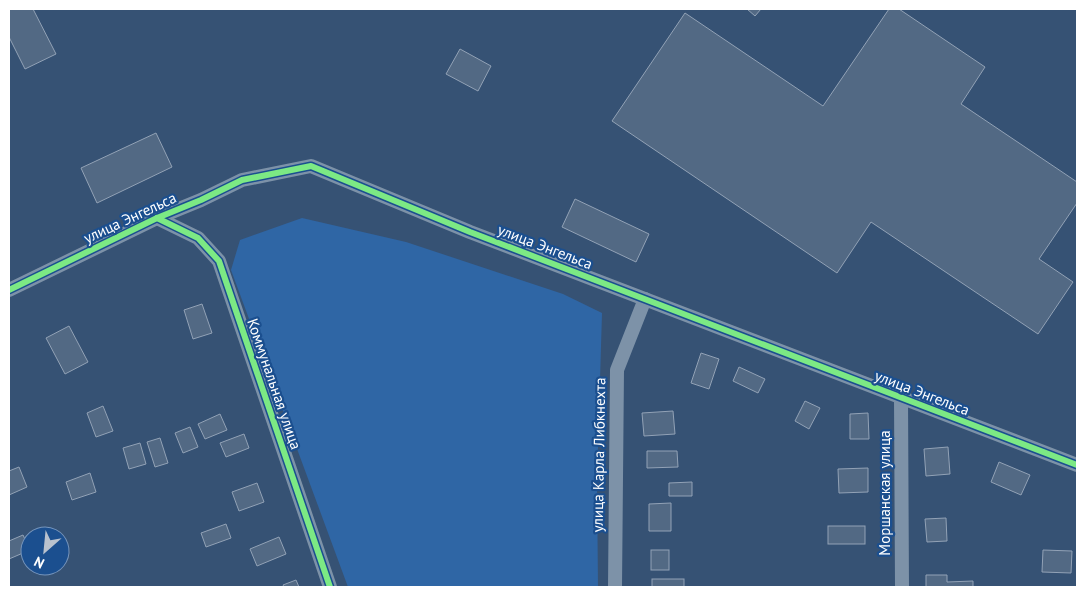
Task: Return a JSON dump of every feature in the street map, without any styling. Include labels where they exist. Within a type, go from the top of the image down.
[{"type":"street","name":"улица Энгельса","points":[[9,290],[157,218],[201,200],[242,180],[311,166],[470,232],[1077,465]]},
{"type":"street","name":"Коммунальная улица","points":[[157,218],[198,238],[219,261],[330,587]]},
{"type":"street","name":"улица Карла Либкнехта","points":[[614,587],[616,370],[645,299]]},
{"type":"street","name":"Моршанская улица","points":[[901,398],[902,587]]},
{"type":"shaded area","points":[[302,218],[406,242],[563,294],[602,313],[597,481],[598,587],[348,587],[231,270],[240,240]]},
{"type":"building","points":[[9,9],[33,9],[56,54],[25,69],[9,37]]},
{"type":"building","points":[[747,9],[761,9],[755,16]]},
{"type":"building","points":[[889,9],[899,9],[985,67],[961,104],[1077,182],[1077,203],[1039,259],[1073,282],[1038,334],[871,222],[837,273],[612,121],[685,13],[823,106]]},
{"type":"building","points":[[460,49],[491,66],[478,91],[446,74]]},
{"type":"building","points":[[156,133],[172,167],[97,203],[81,168]]},
{"type":"building","points":[[575,199],[649,234],[636,262],[562,227]]},
{"type":"building","points":[[202,304],[212,333],[193,339],[184,310]]},
{"type":"building","points":[[69,326],[88,362],[65,374],[46,338]]},
{"type":"building","points":[[701,353],[719,359],[709,389],[691,383]]},
{"type":"building","points":[[739,367],[765,379],[758,393],[733,381]]},
{"type":"building","points":[[805,401],[820,408],[809,429],[795,421]]},
{"type":"building","points":[[103,406],[113,431],[96,437],[87,413]]},
{"type":"building","points":[[673,411],[675,434],[644,436],[642,413]]},
{"type":"building","points":[[868,413],[869,439],[850,439],[850,414]]},
{"type":"building","points":[[220,414],[227,430],[205,439],[198,424]]},
{"type":"building","points":[[190,427],[198,447],[183,453],[175,433]]},
{"type":"building","points":[[244,434],[249,448],[226,457],[220,443]]},
{"type":"building","points":[[160,438],[168,463],[155,467],[147,442]]},
{"type":"building","points":[[140,443],[146,464],[129,469],[123,448]]},
{"type":"building","points":[[948,447],[950,474],[926,476],[924,449]]},
{"type":"building","points":[[647,451],[677,451],[678,467],[647,468]]},
{"type":"building","points":[[999,462],[1030,475],[1021,495],[991,482]]},
{"type":"building","points":[[19,467],[27,487],[9,495],[9,471]]},
{"type":"building","points":[[868,468],[868,492],[839,493],[838,469]]},
{"type":"building","points":[[90,473],[96,492],[72,500],[66,482]]},
{"type":"building","points":[[692,482],[692,496],[669,496],[669,483]]},
{"type":"building","points":[[257,483],[264,502],[239,511],[232,492]]},
{"type":"building","points":[[671,503],[671,531],[649,531],[649,504]]},
{"type":"building","points":[[946,518],[947,541],[927,542],[925,519]]},
{"type":"building","points":[[226,524],[231,538],[206,547],[201,533]]},
{"type":"building","points":[[828,526],[865,526],[865,544],[828,544]]},
{"type":"building","points":[[20,536],[20,554],[9,559],[9,541]]},
{"type":"building","points":[[279,537],[286,554],[257,566],[250,549]]},
{"type":"building","points":[[651,550],[669,550],[669,570],[651,570]]},
{"type":"building","points":[[1043,550],[1072,551],[1071,573],[1042,572]]},
{"type":"building","points":[[926,575],[947,575],[947,582],[973,581],[973,587],[926,587]]},
{"type":"building","points":[[652,579],[684,579],[684,587],[652,587]]},
{"type":"building","points":[[296,580],[299,587],[284,587],[283,585]]},
{"type":"cycle path","points":[[9,290],[157,218],[201,200],[242,180],[311,166],[470,232],[1077,465]]},
{"type":"cycle path","points":[[157,218],[198,238],[219,261],[330,587]]}]
